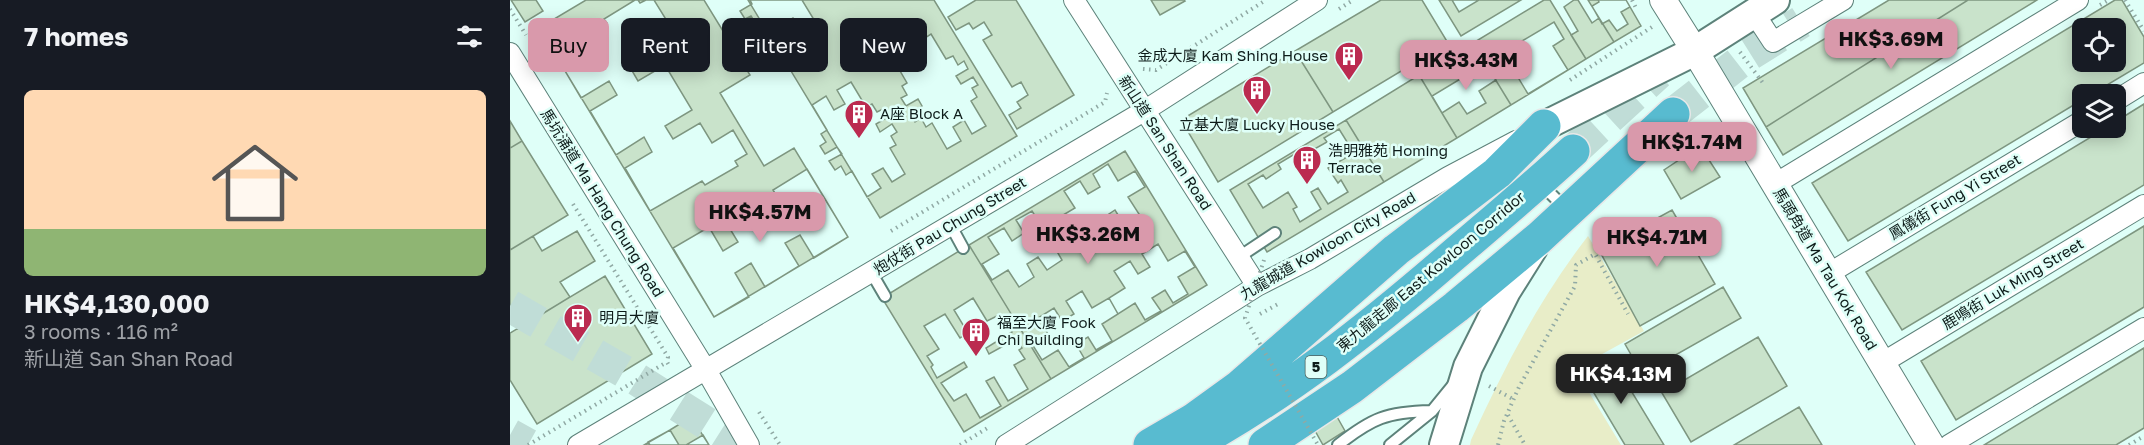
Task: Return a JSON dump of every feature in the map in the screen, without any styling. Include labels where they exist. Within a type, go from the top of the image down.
[{"type":"highway","points":[[1265,445],[1370,374],[1539,238],[1673,114]]},
{"type":"highway","points":[[1150,445],[1193,420],[1240,386],[1395,250],[1497,172],[1544,126]]},
{"type":"highway","name":"東九龍走廊 East Kowloon Corridor","points":[[1192,445],[1238,418],[1321,363],[1389,310],[1573,151]]},
{"type":"main road","name":"九龍城道 Kowloon City Road","points":[[1544,126],[1695,51],[1765,7]]},
{"type":"main road","points":[[1444,445],[1478,376],[1506,291],[1539,238]]},
{"type":"street","name":"新山道 San Shan Road","points":[[1074,0],[1257,286]]},
{"type":"street","name":"炮仗街 Pau Chung Street","points":[[578,445],[1144,111],[1317,0]]},
{"type":"street","name":"馬頭角道 Ma Tau Kok Road","points":[[1663,0],[1931,445]]},
{"type":"street","name":"九龍城道 Kowloon City Road","points":[[1765,7],[1773,42],[1843,0]]},
{"type":"street","points":[[1774,184],[2078,0]]},
{"type":"street","name":"馬坑涌道 Ma Hang Chung Road","points":[[510,53],[706,370],[749,445]]},
{"type":"street","points":[[2126,94],[2144,83]]},
{"type":"street","name":"九龍城道 Kowloon City Road","points":[[1006,445],[1257,286],[1310,259],[1448,177],[1544,126]]},
{"type":"street","name":"鳳儀街 Fung Yi Street","points":[[1828,274],[2072,126]]},
{"type":"street","name":"鹿鳴街 Luk Ming Street","points":[[1882,363],[2144,205]]},
{"type":"street","points":[[1950,445],[2144,328]]},
{"type":"lane","points":[[1539,182],[1568,211]]},
{"type":"lane","points":[[951,226],[963,248]]},
{"type":"lane","points":[[1239,257],[1275,233]]},
{"type":"lane","points":[[871,273],[885,296]]},
{"type":"lane","points":[[1390,445],[1478,376]]},
{"type":"lane","points":[[1338,445],[1363,425],[1393,413],[1431,411]]},
{"type":"path","points":[[1144,68],[1156,70],[1266,0]]},
{"type":"path","points":[[2125,0],[2144,31]]},
{"type":"path","points":[[890,232],[1105,102]]},
{"type":"path","points":[[528,445],[667,362],[668,357],[571,199]]},
{"type":"path","points":[[1498,445],[1513,399],[1575,286],[1576,265],[1594,254],[1628,314]]},
{"type":"path","points":[[1264,260],[1245,318],[1318,445]]},
{"type":"path","points":[[1246,320],[1284,301]]},
{"type":"path","points":[[1478,376],[1513,399]]},
{"type":"path","points":[[1508,414],[1525,445]]},
{"type":"path","points":[[2129,445],[2144,436]]},
{"type":"green space","points":[[1588,236],[1644,331],[1575,369],[1621,445],[1470,445],[1496,387],[1538,309]]},
{"type":"building","points":[[511,0],[536,0],[543,11],[528,18],[525,22]]},
{"type":"building","points":[[586,0],[704,0],[722,29],[722,72],[748,72],[750,75],[720,93],[764,166],[794,148],[848,237],[714,317],[566,72],[609,72],[609,18],[556,18]]},
{"type":"building","points":[[635,0],[640,3],[654,0],[665,18],[621,18],[621,72],[633,72],[638,81],[653,72],[669,72],[692,110],[665,126],[673,139],[700,123],[712,143],[733,130],[747,154],[735,161],[738,166],[705,185],[702,181],[650,211],[625,168],[652,152],[644,137],[616,155],[590,111],[617,95],[609,81],[581,98],[566,72],[609,72],[609,18],[606,18]]},
{"type":"building","points":[[748,0],[934,0],[1017,136],[880,218],[792,72],[828,72],[828,18],[759,18]]},
{"type":"building","points":[[750,0],[802,0],[813,18],[752,18],[751,16],[744,18],[740,11],[752,4]]},
{"type":"building","points":[[976,0],[1016,0],[1074,95],[1017,129],[1009,115],[1021,108],[1017,102],[1028,95],[1021,82],[1012,87],[983,40],[992,35],[984,22],[973,29],[969,23],[956,30],[948,17]]},
{"type":"building","points":[[1151,0],[1184,0],[1185,1],[1160,15]]},
{"type":"building","name":"金成大廈 Kam Shing House","points":[[1381,0],[1422,0],[1448,43],[1333,112],[1295,51]]},
{"type":"building","points":[[1439,0],[1521,0],[1461,36]]},
{"type":"building","points":[[1452,0],[1479,0],[1459,12]]},
{"type":"building","points":[[1544,0],[1550,0],[1586,59],[1511,105],[1473,43]]},
{"type":"building","points":[[1578,0],[1592,23],[1599,18],[1614,42],[1586,59],[1571,35],[1578,31],[1564,7]]},
{"type":"building","points":[[1588,0],[1626,0],[1641,26],[1614,42]]},
{"type":"building","points":[[1598,0],[1626,0],[1630,7],[1621,12],[1628,24],[1617,31],[1609,20],[1602,24],[1592,6],[1599,2]]},
{"type":"building","points":[[1889,0],[1968,0],[1766,127],[1743,88]]},
{"type":"building","points":[[1968,0],[2037,0],[1783,155],[1766,127]]},
{"type":"building","points":[[2115,0],[2122,0],[2144,37],[2144,63],[2109,84],[2072,84],[2072,106],[1848,241],[1812,183],[2072,26],[2072,72],[2126,72],[2126,18],[2085,18]]},
{"type":"building","points":[[1554,22],[1564,39],[1553,46],[1568,70],[1528,94],[1513,69],[1503,76],[1492,59]]},
{"type":"building","points":[[931,34],[946,59],[953,56],[958,65],[964,61],[968,69],[956,76],[961,84],[973,77],[978,85],[972,88],[977,97],[971,101],[986,126],[972,134],[964,120],[953,127],[961,141],[947,149],[932,123],[926,127],[921,118],[915,122],[910,114],[922,106],[918,99],[906,106],[901,98],[907,95],[902,86],[907,83],[901,72],[927,72],[927,37]]},
{"type":"building","points":[[1473,43],[1511,105],[1457,138],[1419,75]]},
{"type":"building","name":"立基大廈 Lucky House","points":[[1295,51],[1333,112],[1218,182],[1181,120]]},
{"type":"building","points":[[1485,64],[1496,80],[1479,91],[1486,103],[1467,114],[1459,102],[1442,113],[1432,96]]},
{"type":"building","points":[[1419,75],[1457,138],[1384,182],[1346,120]]},
{"type":"building","name":"A座 Block A","points":[[851,82],[866,107],[872,104],[877,112],[883,109],[888,117],[876,124],[880,132],[892,124],[897,132],[891,136],[896,145],[890,148],[905,174],[892,182],[883,168],[872,174],[881,188],[867,197],[852,171],[846,175],[841,166],[835,170],[829,161],[842,154],[837,147],[825,154],[820,146],[826,142],[821,134],[827,130],[812,105],[826,96],[834,110],[845,104],[837,90]]},
{"type":"building","points":[[2144,104],[2144,185],[1902,330],[1866,272],[2089,138],[2126,138],[2126,115]]},
{"type":"building","name":"浩明雅苑 Homing Terrace","points":[[1346,120],[1384,182],[1267,252],[1230,190]]},
{"type":"building","points":[[510,121],[522,141],[510,148]]},
{"type":"building","points":[[1339,129],[1354,153],[1328,168],[1338,183],[1341,180],[1348,192],[1328,204],[1318,188],[1311,192],[1321,209],[1300,222],[1293,209],[1297,207],[1288,192],[1263,208],[1248,184],[1263,175],[1266,179],[1281,169],[1278,164],[1308,146],[1311,151],[1327,142],[1324,138]]},
{"type":"building","points":[[522,141],[568,215],[510,250],[510,148]]},
{"type":"building","points":[[1700,146],[1720,177],[1681,199],[1664,170]]},
{"type":"building","points":[[1125,151],[1207,285],[1051,379],[969,245]]},
{"type":"building","points":[[1108,164],[1118,181],[1135,171],[1145,187],[1128,197],[1139,214],[1123,223],[1115,210],[1103,218],[1111,231],[1095,240],[1085,223],[1068,234],[1058,218],[1075,208],[1064,191],[1080,181],[1088,194],[1100,187],[1093,174]]},
{"type":"building","points":[[807,169],[848,237],[814,258],[800,235],[785,243],[799,266],[765,287],[751,263],[735,273],[749,297],[714,317],[673,248],[709,227],[723,251],[738,242],[724,219],[758,198],[773,222],[787,213],[773,190]]},
{"type":"building","points":[[1672,210],[1715,284],[1640,326],[1599,250]]},
{"type":"building","points":[[1032,211],[1042,227],[1058,218],[1068,234],[1052,243],[1062,260],[1047,270],[1038,257],[1027,264],[1034,277],[1019,287],[1008,270],[992,280],[982,264],[999,254],[988,237],[1004,228],[1012,241],[1024,233],[1016,220]]},
{"type":"building","points":[[2144,226],[2144,307],[1956,420],[1921,361]]},
{"type":"building","points":[[577,231],[595,261],[560,282],[570,297],[518,329],[510,316],[510,250],[533,236],[542,251]]},
{"type":"building","points":[[1158,244],[1168,261],[1185,251],[1195,267],[1178,277],[1188,294],[1173,303],[1165,290],[1152,298],[1161,311],[1145,320],[1135,303],[1118,314],[1109,298],[1125,288],[1114,271],[1130,261],[1138,274],[1150,267],[1142,254]]},
{"type":"building","points":[[969,245],[1051,379],[964,432],[882,298]]},
{"type":"building","name":"明月大廈","points":[[605,276],[652,354],[537,424],[510,380],[510,333]]},
{"type":"building","points":[[1723,287],[1741,318],[1642,374],[1625,344]]},
{"type":"building","points":[[1082,291],[1092,308],[1109,298],[1118,314],[1102,324],[1112,341],[1096,350],[1088,337],[1076,344],[1084,358],[1069,367],[1058,350],[1042,360],[1032,344],[1048,334],[1038,318],[1054,308],[1062,321],[1074,314],[1066,301]]},
{"type":"building","name":"福至大廈 Fook Chi Building","points":[[973,298],[987,321],[999,315],[1012,332],[986,348],[989,354],[1016,339],[1022,348],[1019,350],[1025,359],[1014,365],[1028,389],[1008,401],[994,377],[986,381],[1001,406],[980,418],[966,394],[954,401],[941,383],[967,367],[964,362],[937,378],[927,356],[939,349],[924,326],[945,314],[960,338],[968,333],[954,310]]},
{"type":"building","points":[[1758,337],[1787,386],[1691,442],[1662,393]]},
{"type":"building","points":[[2144,348],[2144,428],[2116,445],[1984,445]]},
{"type":"building","points":[[1610,356],[1664,445],[1625,445],[1582,373]]},
{"type":"building","points":[[1799,407],[1822,445],[1734,445]]},
{"type":"building","points":[[1336,415],[1345,431],[1323,445],[1313,427]]},
{"type":"building","points":[[691,417],[709,445],[644,445],[670,430]]},
{"type":"building","points":[[670,430],[679,445],[650,445],[648,442]]},
{"type":"building","points":[[703,435],[709,445],[686,445]]},
{"type":"tunnel","points":[[1673,114],[1750,54],[1801,22]]},
{"type":"tunnel","points":[[1573,151],[1658,73]]},
{"type":"tunnel","points":[[510,306],[630,375],[741,445]]},
{"type":"tunnel","points":[[510,435],[528,445]]},
{"type":"place","name":"金成大廈 Kam Shing House","points":[[1349,82]]},
{"type":"place","name":"立基大廈 Lucky House","points":[[1257,116]]},
{"type":"place","name":"A座 Block A","points":[[859,140]]},
{"type":"place","name":"浩明雅苑 Homing Terrace","points":[[1307,186]]},
{"type":"place","name":"明月大廈","points":[[578,344]]},
{"type":"place","name":"福至大廈 Fook Chi Building","points":[[976,358]]}]
